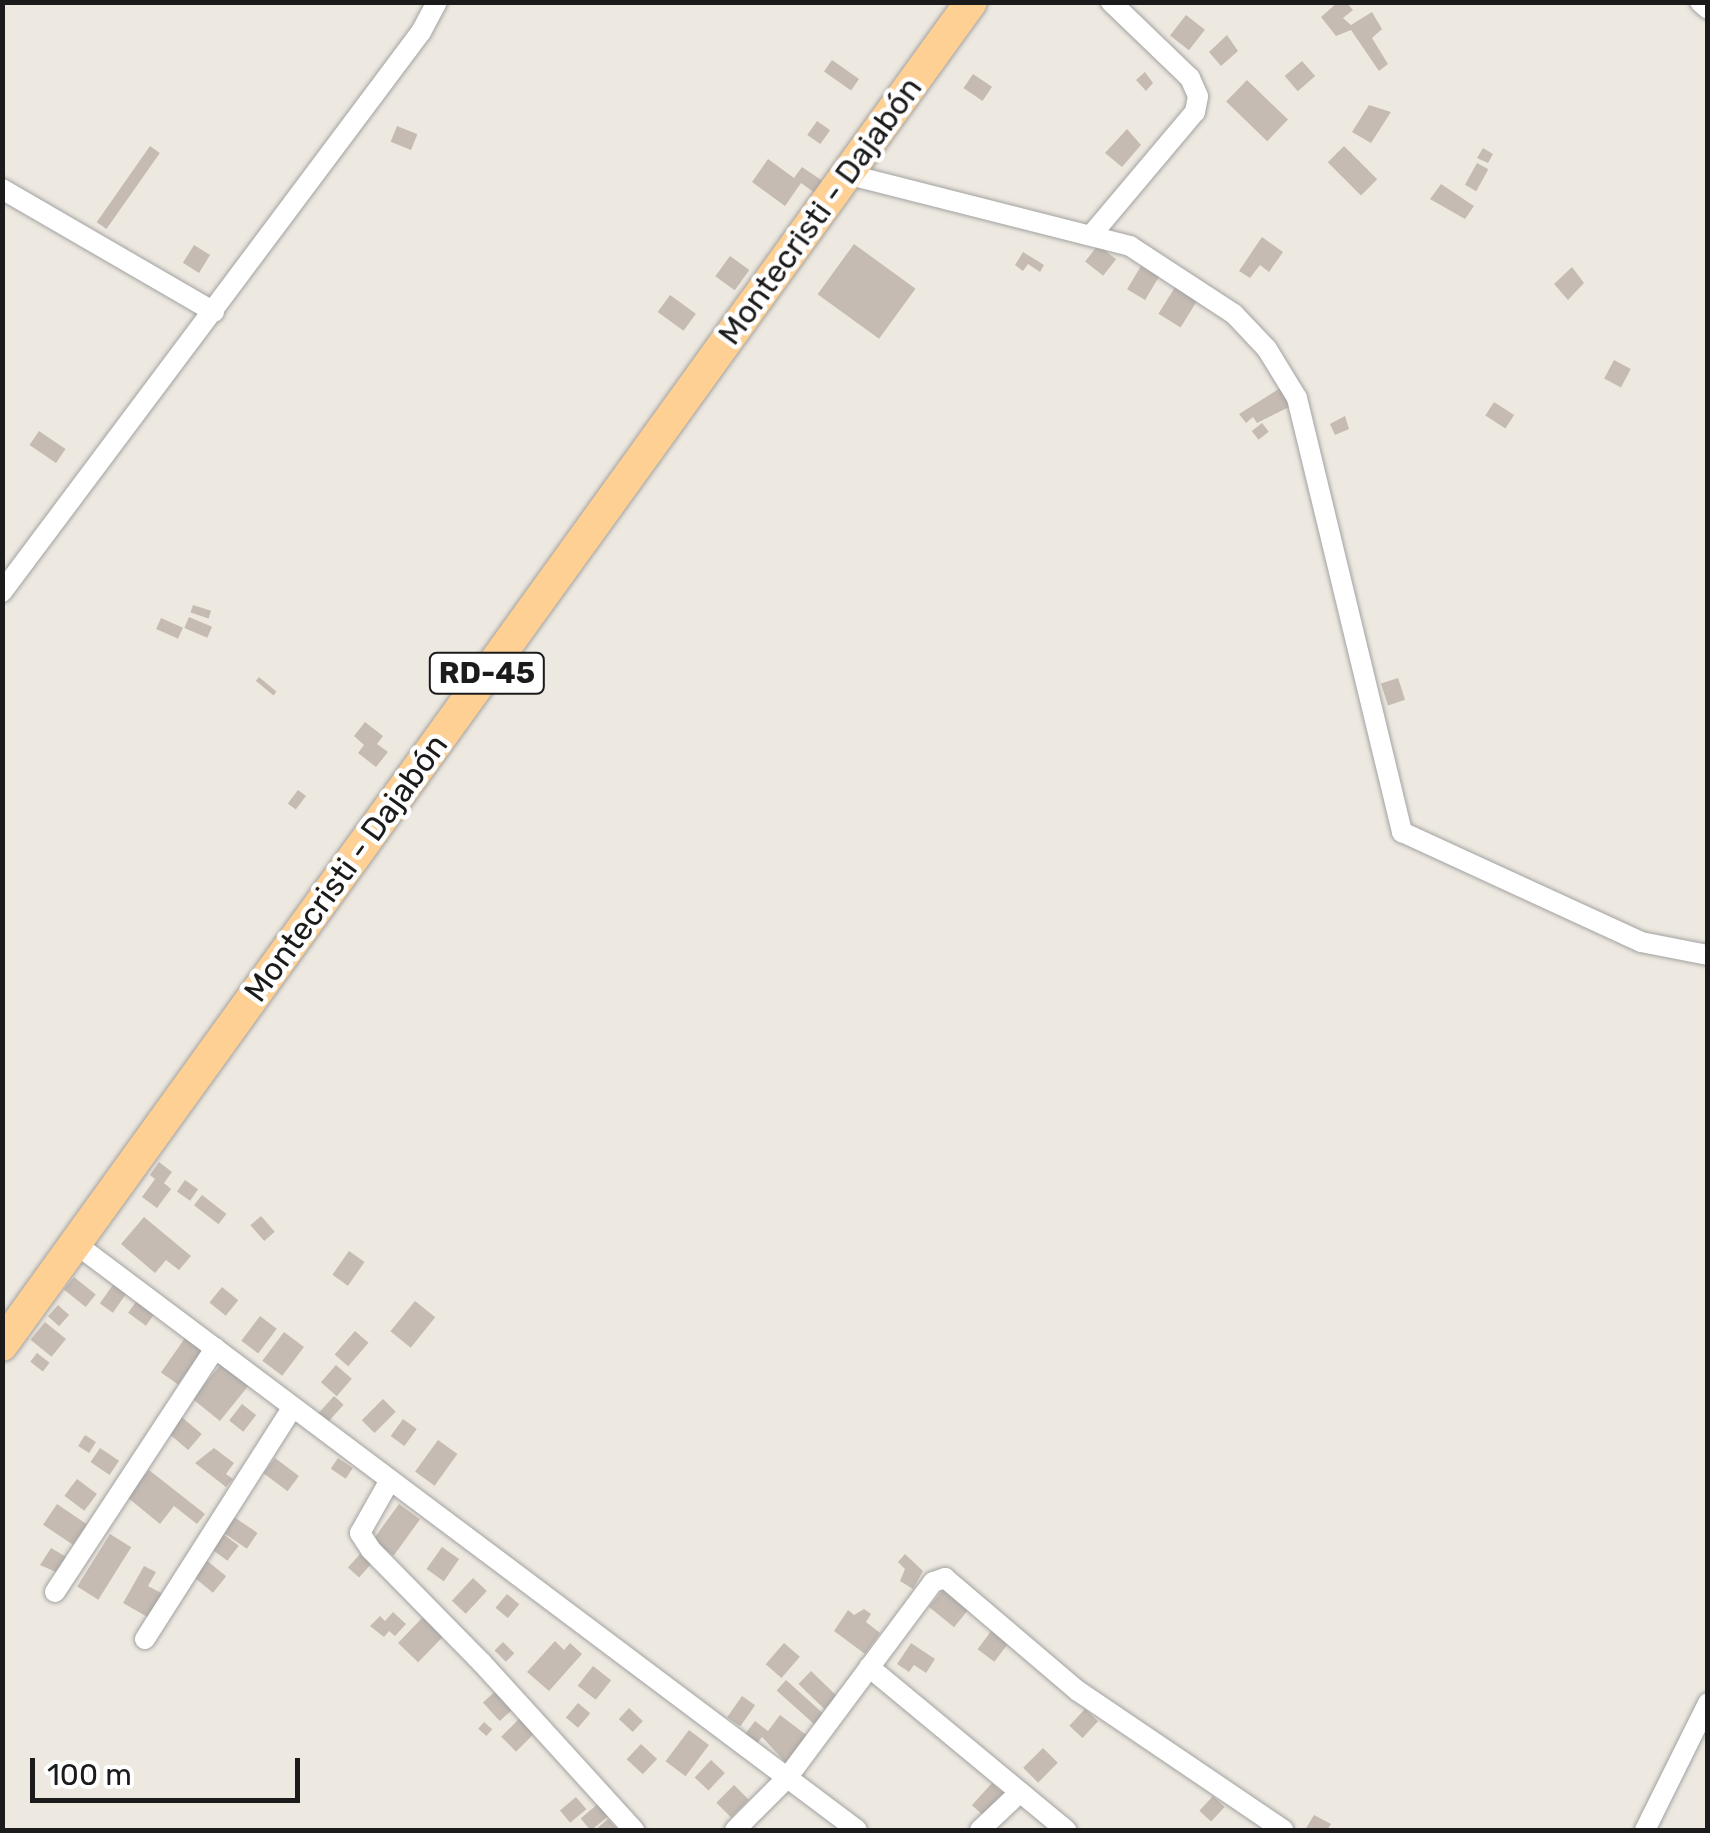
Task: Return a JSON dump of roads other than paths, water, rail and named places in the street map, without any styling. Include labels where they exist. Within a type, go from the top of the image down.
[{"type":"main road","name":"Montecristi - Dajabón","points":[[2,1345],[971,2]]},
{"type":"street","points":[[2,592],[421,32],[436,2]]},
{"type":"street","points":[[1093,233],[1196,112],[1198,96],[1190,78],[1111,2]]},
{"type":"street","points":[[1700,2],[1708,9]]},
{"type":"street","points":[[846,174],[1093,233],[1130,246],[1234,314],[1267,349],[1296,398],[1402,832],[1642,942],[1708,955]]},
{"type":"street","points":[[2,189],[214,312]]},
{"type":"street","points":[[76,1244],[856,1830]]},
{"type":"street","points":[[56,1592],[214,1348]]},
{"type":"street","points":[[145,1639],[293,1408]]},
{"type":"street","points":[[390,1480],[360,1532],[371,1550],[634,1830]]},
{"type":"street","points":[[735,1830],[787,1778],[932,1582],[945,1578],[1078,1691],[1283,1830]]},
{"type":"street","points":[[869,1667],[1066,1830]]},
{"type":"street","points":[[1644,1830],[1708,1703]]},
{"type":"street","points":[[980,1830],[1020,1792]]}]
